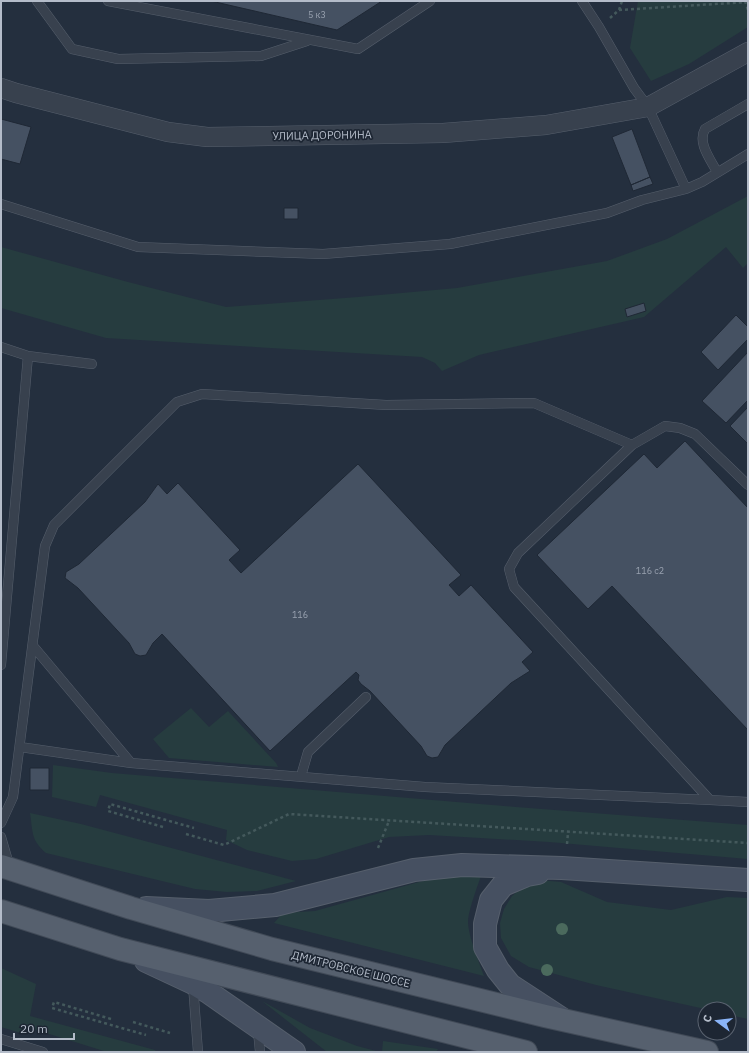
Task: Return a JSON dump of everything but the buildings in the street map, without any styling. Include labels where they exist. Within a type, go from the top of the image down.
[{"type":"main road","points":[[131,908],[209,911],[275,905],[414,870],[462,865],[562,868],[748,880]]},
{"type":"main road","name":"ДМИТРОВСКОЕ ШОССЕ","points":[[6,868],[131,908],[272,950],[564,1020],[707,1052]]},
{"type":"main road","points":[[562,868],[527,875],[503,885],[491,900],[485,924],[485,947],[498,970],[510,985],[564,1020]]},
{"type":"main road","points":[[1,911],[120,948],[526,1052]]},
{"type":"main road","points":[[120,948],[193,983],[294,1052]]},
{"type":"street","name":"УЛИЦА ДОРОНИНА","points":[[1,88],[168,132],[207,137],[443,133],[546,125],[648,107],[748,52]]},
{"type":"lane","points":[[37,1],[72,49],[118,59],[261,56],[310,40]]},
{"type":"lane","points":[[108,1],[358,49],[430,1]]},
{"type":"lane","points":[[582,1],[634,88],[648,107],[686,189]]},
{"type":"lane","points":[[717,172],[702,141],[702,134],[705,129],[748,104]]},
{"type":"lane","points":[[1,204],[138,247],[323,254],[450,244],[608,214],[642,200],[686,189],[748,154]]},
{"type":"lane","points":[[1,347],[28,356],[92,364]]},
{"type":"lane","points":[[1,665],[28,356]]},
{"type":"lane","points":[[1,823],[13,797],[46,546],[54,525],[177,402],[202,394],[386,405],[534,404],[632,445]]},
{"type":"lane","points":[[710,800],[514,587],[509,569],[518,553],[632,445],[665,426],[680,428],[695,434],[748,485]]},
{"type":"lane","points":[[33,646],[131,763]]},
{"type":"lane","points":[[301,776],[308,752],[366,698]]},
{"type":"lane","points":[[20,747],[131,763],[425,787],[748,802]]},
{"type":"lane","points":[[1,837],[6,868]]},
{"type":"lane","points":[[193,983],[198,1052]]},
{"type":"lane","points":[[258,1027],[260,1052]]},
{"type":"lane","points":[[1,1039],[43,1052]]},
{"type":"path","points":[[622,1],[619,10],[746,1],[748,10]]},
{"type":"path","points":[[163,827],[108,811],[110,804],[194,828]]},
{"type":"path","points":[[186,834],[224,844],[289,814],[568,833],[748,843]]},
{"type":"path","points":[[378,848],[389,821]]},
{"type":"path","points":[[567,844],[568,833]]},
{"type":"path","points":[[111,1019],[54,1002],[52,1008],[146,1035]]},
{"type":"path","points":[[133,1022],[170,1033]]},
{"type":"green space","points":[[638,1],[748,1],[748,27],[689,64],[651,81],[630,48]]},
{"type":"green space","points":[[748,196],[748,263],[743,268],[726,247],[644,317],[479,355],[442,371],[435,363],[422,357],[106,338],[1,308],[1,247],[226,307],[457,288],[607,261],[667,239]]},
{"type":"green space","points":[[191,708],[209,727],[228,711],[278,767],[169,758],[153,739]]},
{"type":"green space","points":[[53,765],[112,773],[748,825],[748,859],[549,842],[429,835],[389,837],[316,859],[292,861],[247,850],[226,840],[227,830],[100,795],[96,807],[52,797]]},
{"type":"green space","points":[[30,813],[81,824],[296,881],[257,891],[227,892],[195,889],[46,853],[35,840],[32,831]]},
{"type":"green space","points":[[482,873],[472,903],[468,927],[484,976],[274,923],[283,913],[315,911],[437,877]]},
{"type":"green space","points":[[539,880],[561,882],[607,902],[671,910],[727,897],[748,898],[748,1019],[737,1017],[737,1001],[697,1001],[697,1007],[596,985],[529,967],[511,956],[501,938],[500,923],[504,909],[512,896],[526,884]]},
{"type":"green space","points":[[1,968],[36,984],[30,1016],[155,1050],[156,1052],[107,1052],[27,1027],[21,1033],[1,1027]]},
{"type":"green space","points":[[262,1001],[310,1028],[357,1046],[380,1052],[327,1052]]},
{"type":"green space","points":[[383,1041],[438,1049],[436,1052],[382,1052]]}]
